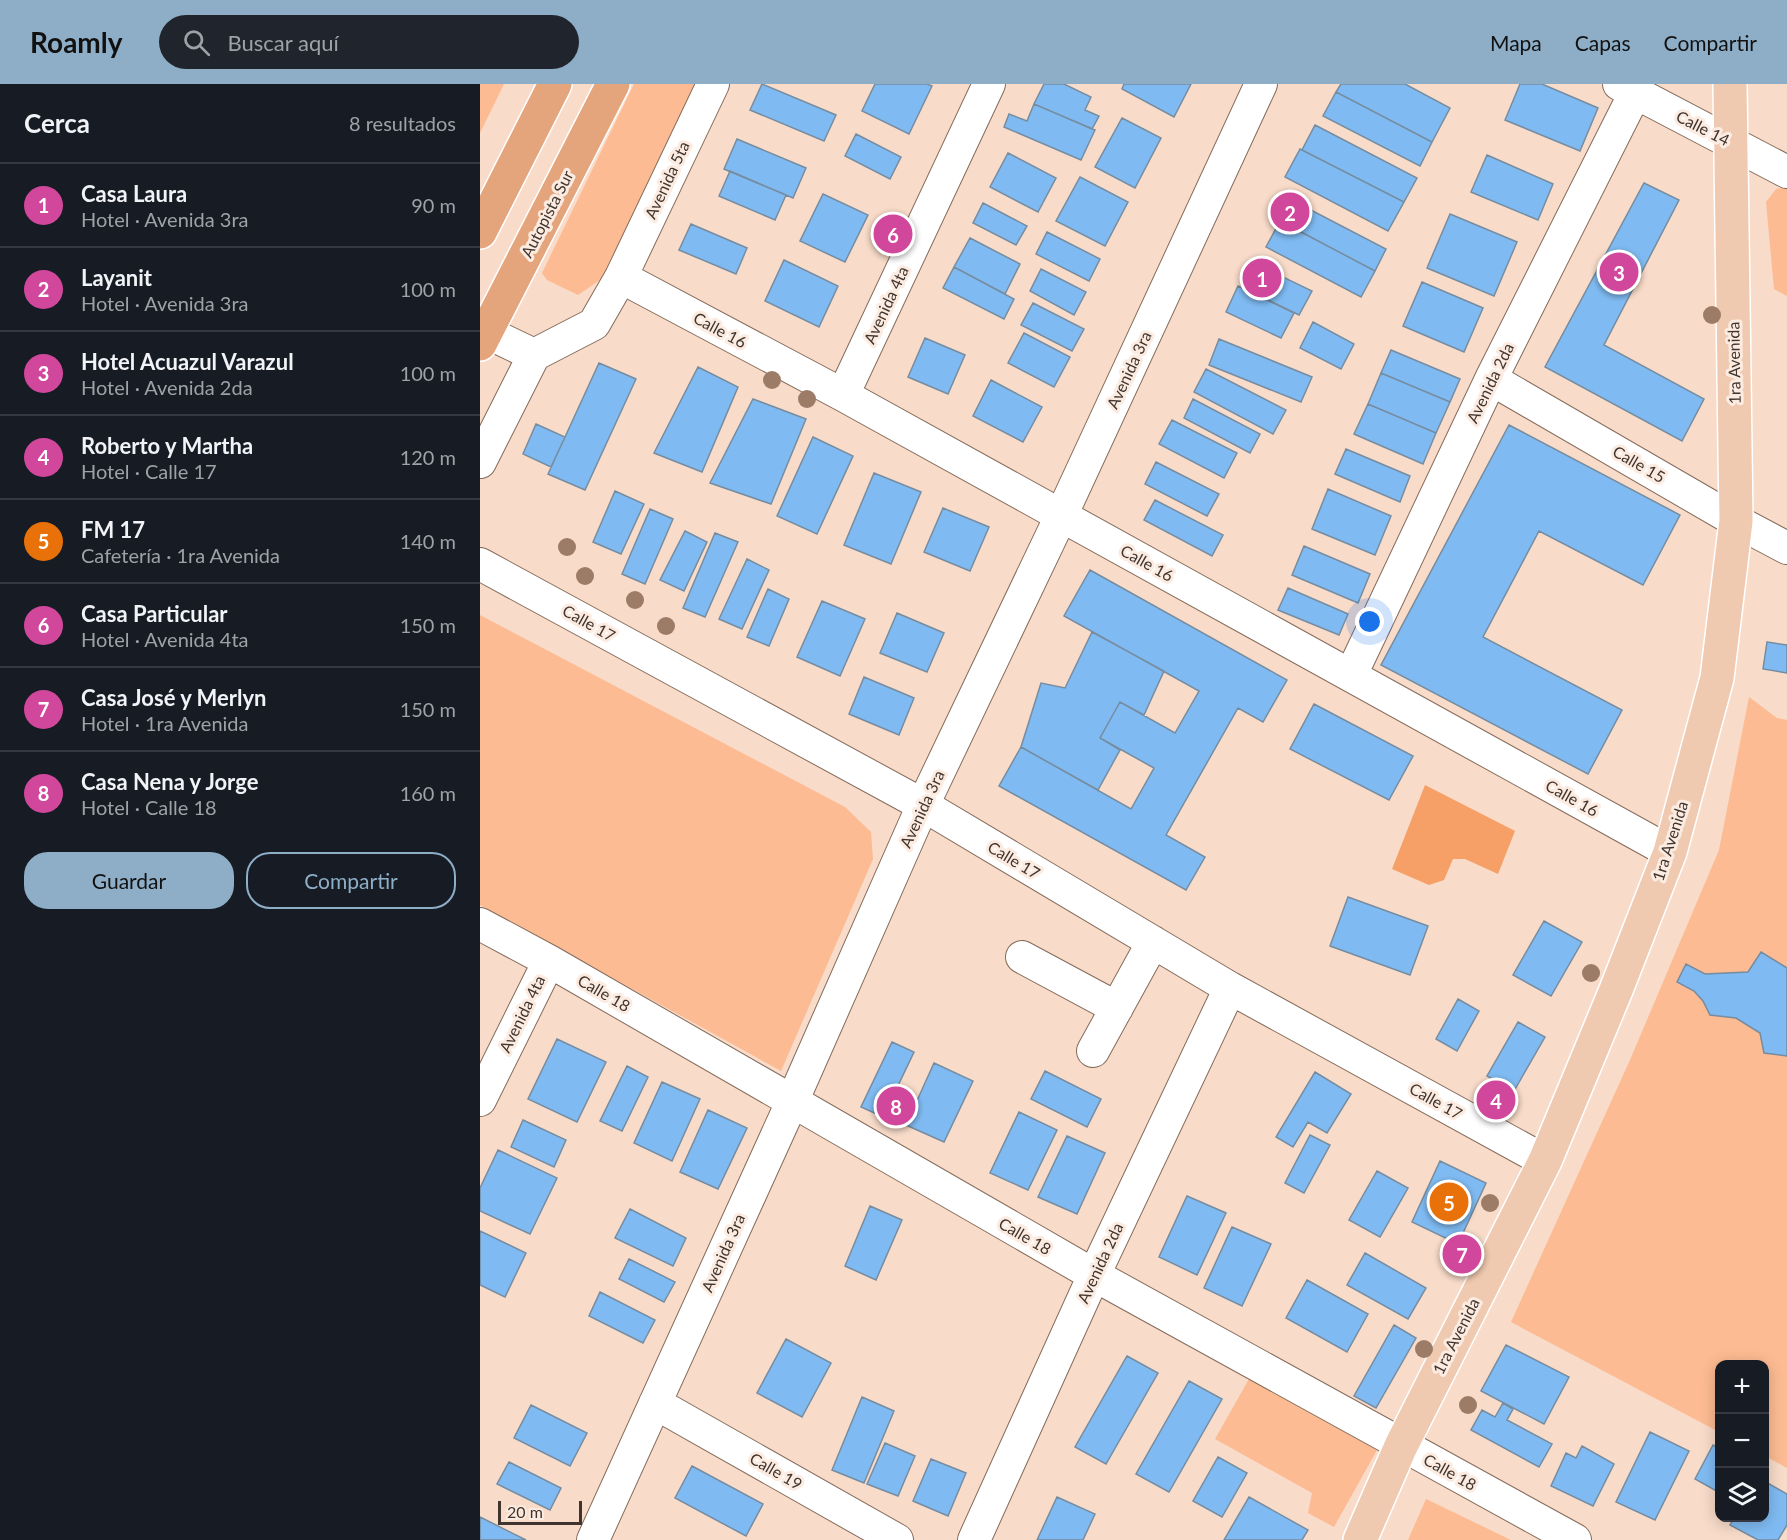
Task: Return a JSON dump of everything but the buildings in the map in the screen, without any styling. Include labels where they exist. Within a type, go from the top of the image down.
[{"type":"highway","points":[[480,232],[555,84]]},
{"type":"highway","name":"Autopista Sur","points":[[483,338],[613,84]]},
{"type":"main road","name":"1ra Avenida","points":[[1360,1540],[1401,1446],[1545,1161],[1616,990],[1670,852],[1717,678],[1736,521],[1730,84]]},
{"type":"street","name":"Avenida 5ta","points":[[534,355],[594,324],[621,277],[713,84]]},
{"type":"street","name":"Avenida 4ta","points":[[843,395],[989,84]]},
{"type":"street","name":"Avenida 3ra","points":[[593,1540],[792,1102],[923,805],[1061,516],[1261,84]]},
{"type":"street","name":"Calle 14","points":[[1627,89],[1787,172]]},
{"type":"street","name":"Avenida 2da","points":[[1351,675],[1627,89]]},
{"type":"street","name":"Calle 16","points":[[621,277],[843,395],[1670,852]]},
{"type":"street","points":[[480,462],[534,355],[483,338]]},
{"type":"street","name":"Calle 15","points":[[1491,378],[1736,521],[1787,548]]},
{"type":"street","name":"Calle 17","points":[[480,564],[923,805],[1230,988],[1545,1161]]},
{"type":"street","name":"Calle 18","points":[[480,924],[549,961],[1094,1275],[1573,1540]]},
{"type":"street","points":[[1093,1051],[1153,942]]},
{"type":"street","points":[[1022,957],[1117,1008]]},
{"type":"street","name":"Avenida 4ta","points":[[480,1100],[549,961]]},
{"type":"street","name":"Avenida 2da","points":[[974,1540],[1094,1275],[1230,988]]},
{"type":"street","name":"Calle 19","points":[[655,1403],[897,1540]]},
{"type":"shaded area","points":[[480,84],[504,84],[480,133]]},
{"type":"shaded area","points":[[634,84],[696,84],[603,278],[578,295],[547,280],[542,273]]},
{"type":"shaded area","points":[[1787,187],[1787,296],[1774,289],[1766,202],[1776,189]]},
{"type":"shaded area","points":[[480,615],[845,807],[871,832],[873,859],[781,1071],[480,905]]},
{"type":"shaded area","points":[[1749,697],[1777,718],[1787,720],[1787,1468],[1769,1458],[1769,1360],[1715,1360],[1715,1430],[1511,1322],[1630,1060],[1719,850]]},
{"type":"shaded area","points":[[1425,785],[1515,831],[1498,874],[1465,859],[1453,859],[1444,880],[1429,885],[1392,869]]},
{"type":"shaded area","points":[[1249,1379],[1377,1450],[1334,1527],[1308,1513],[1312,1493],[1215,1439]]},
{"type":"shaded area","points":[[1426,1499],[1511,1540],[1408,1540]]},
{"type":"place","name":"Layanit","points":[[1290,212]]},
{"type":"place","name":"Casa Particular","points":[[893,234]]},
{"type":"place","name":"Hotel Acuazul Varazul","points":[[1619,272]]},
{"type":"place","name":"Casa Laura","points":[[1262,278]]},
{"type":"place","name":"Roberto y Martha","points":[[1496,1100]]},
{"type":"place","name":"Casa Nena y Jorge","points":[[896,1106]]},
{"type":"place","name":"FM 17","points":[[1449,1202]]},
{"type":"place","name":"Casa José y Merlyn","points":[[1462,1254]]}]
